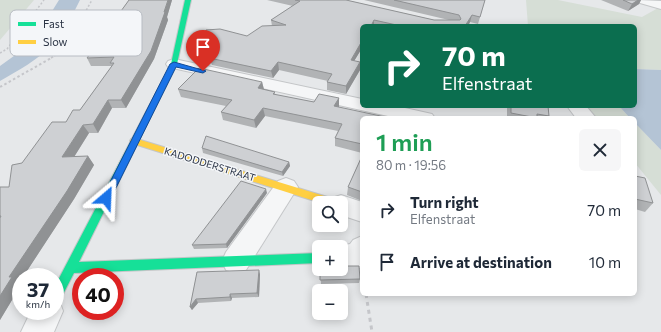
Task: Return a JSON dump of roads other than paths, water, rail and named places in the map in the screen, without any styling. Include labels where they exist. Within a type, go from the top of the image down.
[{"type":"street","points":[[64,282],[174,64],[188,0]]},
{"type":"street","points":[[644,0],[661,5]]},
{"type":"street","points":[[174,64],[360,105]]},
{"type":"street","points":[[378,108],[416,116]]},
{"type":"street","points":[[578,108],[584,116]]},
{"type":"street","name":"KADODDERSTRAAT","points":[[134,141],[313,196]]},
{"type":"street","points":[[236,262],[286,187]]},
{"type":"street","points":[[348,207],[360,211]]},
{"type":"street","points":[[348,257],[360,256]]},
{"type":"street","points":[[72,268],[312,258]]},
{"type":"street","points":[[37,332],[43,320]]},
{"type":"water","points":[[59,0],[80,0],[75,10],[53,10]]},
{"type":"water","points":[[14,56],[40,56],[0,81],[0,66]]},
{"type":"water","points":[[637,69],[661,70],[661,150],[637,125],[637,116],[628,116],[621,108],[637,108]]}]
